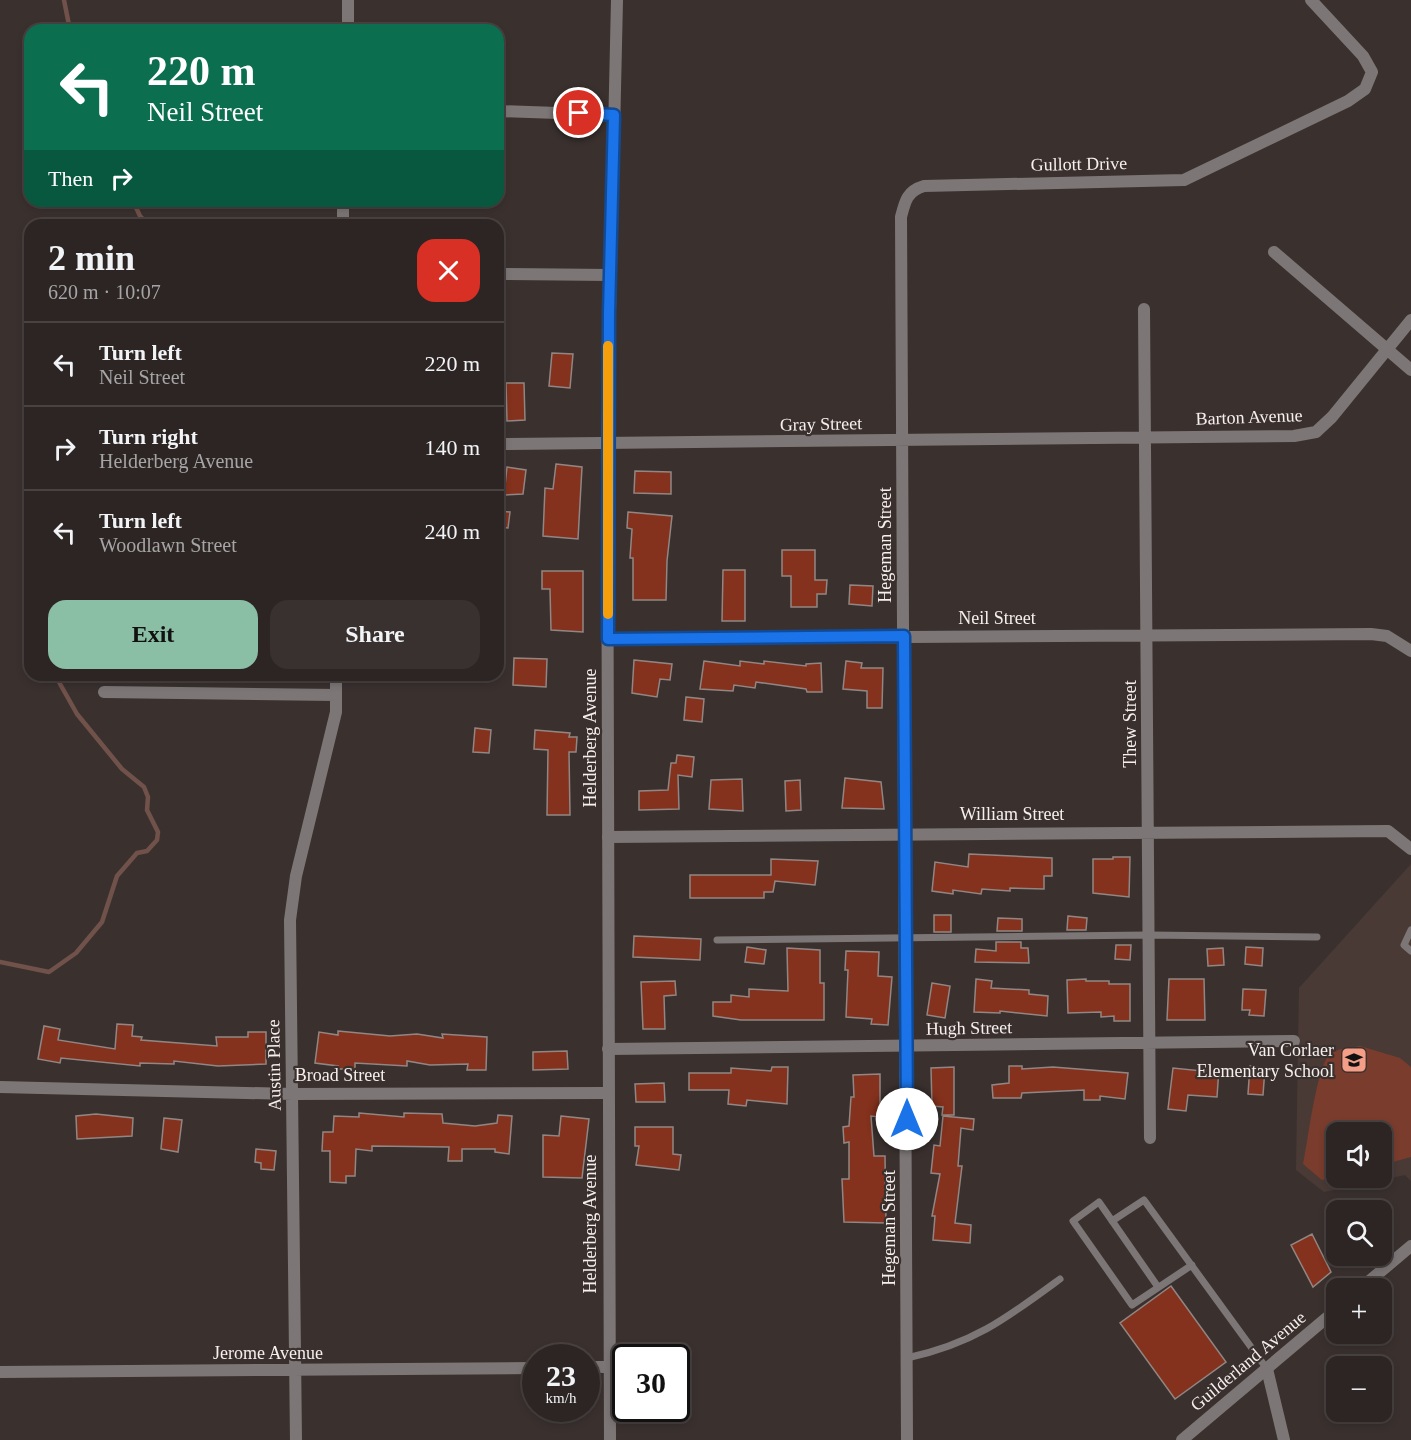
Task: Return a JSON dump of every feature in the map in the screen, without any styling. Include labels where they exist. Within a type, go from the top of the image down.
[{"type":"street","points":[[348,0],[348,24]]},
{"type":"street","name":"Helderberg Avenue","points":[[610,1440],[607,445],[617,0]]},
{"type":"street","name":"Gullott Drive","points":[[902,441],[901,217],[905,200],[912,189],[924,186],[1184,180],[1204,172],[1348,101],[1365,89],[1372,72],[1364,56],[1311,0]]},
{"type":"street","points":[[504,111],[614,115]]},
{"type":"street","points":[[1274,252],[1411,370]]},
{"type":"street","points":[[504,274],[610,276]]},
{"type":"street","name":"Thew Street","points":[[1144,309],[1150,1138]]},
{"type":"street","name":"Barton Avenue","points":[[1145,439],[1294,436],[1316,432],[1332,417],[1411,320]]},
{"type":"street","name":"Gray Street","points":[[504,444],[1145,439]]},
{"type":"street","name":"Hegeman Street","points":[[902,441],[907,1440]]},
{"type":"street","name":"Neil Street","points":[[608,639],[1147,634],[1387,636],[1411,651]]},
{"type":"street","name":"Austin Place","points":[[296,1440],[290,920],[296,876],[336,712],[336,681]]},
{"type":"street","points":[[104,692],[336,695]]},
{"type":"street","name":"William Street","points":[[608,837],[1388,831],[1411,849]]},
{"type":"street","name":"Hugh Street","points":[[608,1049],[1294,1041]]},
{"type":"street","name":"Broad Street","points":[[0,1087],[292,1094],[608,1093]]},
{"type":"street","points":[[1373,1278],[1411,1246]]},
{"type":"street","name":"Guilderland Avenue","points":[[1182,1440],[1326,1319]]},
{"type":"street","points":[[600,1366],[609,1366]]},
{"type":"street","name":"Jerome Avenue","points":[[0,1372],[522,1368]]},
{"type":"street","points":[[1268,1369],[1284,1440]]},
{"type":"lane","points":[[1411,930],[1404,945],[1411,951]]},
{"type":"lane","points":[[717,940],[906,940],[1149,935],[1317,937]]},
{"type":"lane","points":[[1112,1221],[1144,1200],[1268,1369]]},
{"type":"lane","points":[[1158,1287],[1098,1202],[1073,1221],[1132,1305],[1192,1265]]},
{"type":"lane","points":[[907,1358],[957,1346],[994,1328],[1060,1279]]},
{"type":"shaded area","name":"Van Corlaer Elementary School","points":[[1411,864],[1411,1181],[1405,1175],[1392,1178],[1392,1122],[1326,1122],[1326,1188],[1343,1188],[1324,1192],[1296,1170],[1299,988]]},
{"type":"shaded area","points":[[1360,1046],[1400,1058],[1411,1067],[1411,1157],[1392,1162],[1392,1122],[1326,1122],[1326,1179],[1322,1180],[1303,1164],[1320,1075],[1329,1055]]},
{"type":"building","points":[[552,353],[573,354],[570,388],[549,386]]},
{"type":"building","points":[[506,383],[524,383],[525,420],[507,421]]},
{"type":"building","points":[[556,464],[582,467],[578,539],[543,536],[545,488],[553,489]]},
{"type":"building","points":[[507,467],[526,470],[523,494],[504,495]]},
{"type":"building","points":[[635,471],[671,472],[671,494],[634,493]]},
{"type":"building","points":[[504,512],[510,512],[508,528],[504,528]]},
{"type":"building","points":[[628,512],[672,516],[666,600],[633,600],[633,558],[630,558],[632,529],[627,528]]},
{"type":"building","points":[[782,550],[815,550],[815,580],[827,580],[826,594],[817,594],[817,607],[791,607],[791,576],[782,576]]},
{"type":"building","points":[[723,570],[745,570],[745,621],[722,621]]},
{"type":"building","points":[[542,571],[583,571],[583,632],[551,630],[550,589],[542,589]]},
{"type":"building","points":[[850,585],[873,586],[872,606],[849,604]]},
{"type":"building","points":[[514,658],[547,659],[546,687],[513,685]]},
{"type":"building","points":[[634,660],[672,664],[670,680],[660,679],[657,697],[632,693]]},
{"type":"building","points":[[704,661],[740,666],[740,661],[764,664],[764,661],[806,666],[806,664],[821,663],[822,692],[807,692],[806,689],[756,682],[755,688],[734,685],[733,691],[700,689]]},
{"type":"building","points":[[846,661],[862,663],[861,668],[883,668],[882,708],[867,708],[867,691],[843,689]]},
{"type":"building","points":[[686,697],[704,699],[702,722],[684,720]]},
{"type":"building","points":[[475,728],[491,730],[489,753],[473,752]]},
{"type":"building","points":[[535,730],[570,733],[569,737],[577,737],[576,752],[569,752],[570,815],[547,815],[548,750],[534,749]]},
{"type":"building","points":[[677,755],[694,757],[692,777],[678,775],[679,809],[639,810],[639,791],[668,790],[671,763],[676,763]]},
{"type":"building","points":[[845,778],[881,782],[884,809],[842,808]]},
{"type":"building","points":[[742,779],[743,811],[709,809],[711,780]]},
{"type":"building","points":[[800,780],[801,810],[786,811],[785,781]]},
{"type":"building","points":[[969,854],[1052,858],[1052,876],[1044,876],[1044,889],[1010,888],[1010,891],[982,889],[981,894],[953,890],[953,894],[932,891],[935,862],[968,867]]},
{"type":"building","points":[[1113,857],[1130,857],[1129,897],[1093,893],[1093,859],[1113,859]]},
{"type":"building","points":[[771,859],[818,861],[815,885],[775,881],[773,892],[764,892],[764,898],[690,898],[690,875],[771,875]]},
{"type":"building","points":[[934,915],[951,915],[951,932],[934,932]]},
{"type":"building","points":[[1068,916],[1087,918],[1086,930],[1067,930]]},
{"type":"building","points":[[998,918],[1022,919],[1022,931],[997,931]]},
{"type":"building","points":[[634,936],[701,939],[700,960],[633,957]]},
{"type":"building","points":[[996,942],[1021,942],[1021,948],[1028,948],[1029,963],[975,962],[976,949],[996,951]]},
{"type":"building","points":[[1116,945],[1131,945],[1130,960],[1115,959]]},
{"type":"building","points":[[747,947],[766,950],[764,964],[745,962]]},
{"type":"building","points":[[1246,947],[1263,948],[1262,966],[1245,964]]},
{"type":"building","points":[[787,948],[820,950],[820,983],[824,983],[824,1020],[741,1020],[713,1016],[713,1002],[731,1002],[731,995],[749,997],[749,989],[788,991]]},
{"type":"building","points":[[1223,948],[1224,965],[1208,966],[1207,949]]},
{"type":"building","points":[[846,951],[879,952],[878,976],[892,977],[888,1025],[871,1024],[872,1019],[846,1017],[848,970],[845,970]]},
{"type":"building","points":[[976,979],[992,981],[991,988],[1029,990],[1029,994],[1048,996],[1047,1016],[1000,1011],[1000,1013],[974,1012]]},
{"type":"building","points":[[1086,979],[1086,981],[1109,981],[1109,984],[1130,984],[1130,1021],[1114,1021],[1114,1016],[1101,1017],[1101,1012],[1068,1013],[1067,980]]},
{"type":"building","points":[[1169,979],[1204,979],[1205,1020],[1167,1020]]},
{"type":"building","points":[[675,981],[676,995],[664,996],[665,1029],[643,1029],[641,982]]},
{"type":"building","points":[[932,983],[950,986],[945,1018],[927,1015]]},
{"type":"building","points":[[1243,989],[1266,990],[1264,1016],[1249,1015],[1250,1010],[1242,1010]]},
{"type":"building","points":[[117,1024],[133,1025],[132,1036],[142,1037],[141,1040],[217,1046],[216,1037],[248,1037],[248,1032],[266,1032],[266,1064],[218,1066],[174,1061],[174,1064],[140,1063],[140,1066],[61,1058],[60,1063],[38,1059],[44,1026],[60,1029],[58,1040],[115,1049]]},
{"type":"building","points":[[338,1031],[390,1036],[417,1034],[443,1038],[442,1034],[487,1037],[486,1070],[467,1070],[468,1064],[430,1065],[407,1061],[407,1066],[355,1063],[355,1069],[338,1069],[338,1066],[315,1063],[319,1032],[338,1035]]},
{"type":"building","points":[[567,1051],[568,1069],[533,1070],[533,1052]]},
{"type":"building","points":[[1009,1066],[1022,1066],[1022,1069],[1053,1067],[1128,1073],[1125,1099],[1100,1096],[1100,1100],[1084,1100],[1084,1090],[1022,1093],[1021,1098],[993,1098],[992,1085],[1009,1083]]},
{"type":"building","points":[[1250,1066],[1265,1068],[1263,1095],[1248,1094]]},
{"type":"building","points":[[772,1067],[788,1067],[787,1104],[747,1100],[746,1106],[728,1104],[729,1090],[689,1090],[689,1073],[731,1073],[731,1068],[771,1071]]},
{"type":"building","points":[[954,1067],[954,1115],[942,1115],[943,1107],[932,1106],[931,1068]]},
{"type":"building","points":[[1202,1067],[1219,1068],[1217,1097],[1188,1095],[1186,1111],[1168,1109],[1173,1068],[1202,1071]]},
{"type":"building","points":[[880,1074],[880,1117],[871,1116],[874,1156],[885,1156],[886,1223],[844,1222],[842,1179],[849,1179],[849,1142],[844,1143],[843,1127],[849,1126],[851,1097],[854,1097],[853,1075]]},
{"type":"building","points":[[664,1083],[665,1102],[636,1102],[635,1084]]},
{"type":"building","points":[[359,1113],[404,1117],[404,1113],[442,1114],[443,1123],[475,1126],[497,1123],[498,1115],[512,1116],[509,1154],[495,1152],[495,1149],[462,1149],[462,1161],[448,1161],[449,1147],[372,1146],[372,1151],[356,1149],[355,1176],[346,1176],[346,1183],[330,1182],[330,1151],[322,1151],[323,1132],[333,1132],[334,1116],[359,1117]]},
{"type":"building","points":[[96,1114],[133,1118],[132,1136],[77,1139],[76,1116]]},
{"type":"building","points":[[561,1116],[589,1119],[582,1178],[543,1177],[543,1135],[559,1136]]},
{"type":"building","points":[[943,1116],[974,1119],[973,1130],[961,1128],[958,1166],[962,1166],[955,1223],[971,1225],[970,1243],[933,1240],[935,1216],[932,1216],[940,1174],[931,1173],[934,1145],[940,1146]]},
{"type":"building","points":[[164,1118],[182,1120],[178,1152],[161,1149]]},
{"type":"building","points":[[635,1127],[673,1127],[673,1154],[681,1155],[679,1170],[636,1165],[639,1146],[635,1146]]},
{"type":"building","points":[[256,1149],[276,1151],[274,1170],[261,1169],[261,1163],[255,1162]]},
{"type":"building","points":[[1312,1234],[1331,1272],[1313,1287],[1291,1245]]},
{"type":"building","points":[[1171,1286],[1226,1362],[1175,1399],[1120,1323]]},
{"type":"waterway","points":[[64,0],[69,24]]},
{"type":"waterway","points":[[136,207],[143,219]]},
{"type":"waterway","points":[[0,962],[49,972],[76,953],[102,922],[117,876],[137,853],[147,851],[157,840],[158,832],[147,810],[148,797],[144,787],[122,769],[77,714],[58,681]]},
{"type":"slow traffic","points":[[608,346],[608,614]]},
{"type":"place","name":"Van Corlaer Elementary School","points":[[1354,1060]]},
{"type":"route","points":[[579,113],[614,115],[607,445],[608,639],[904,636],[907,1119]]}]
